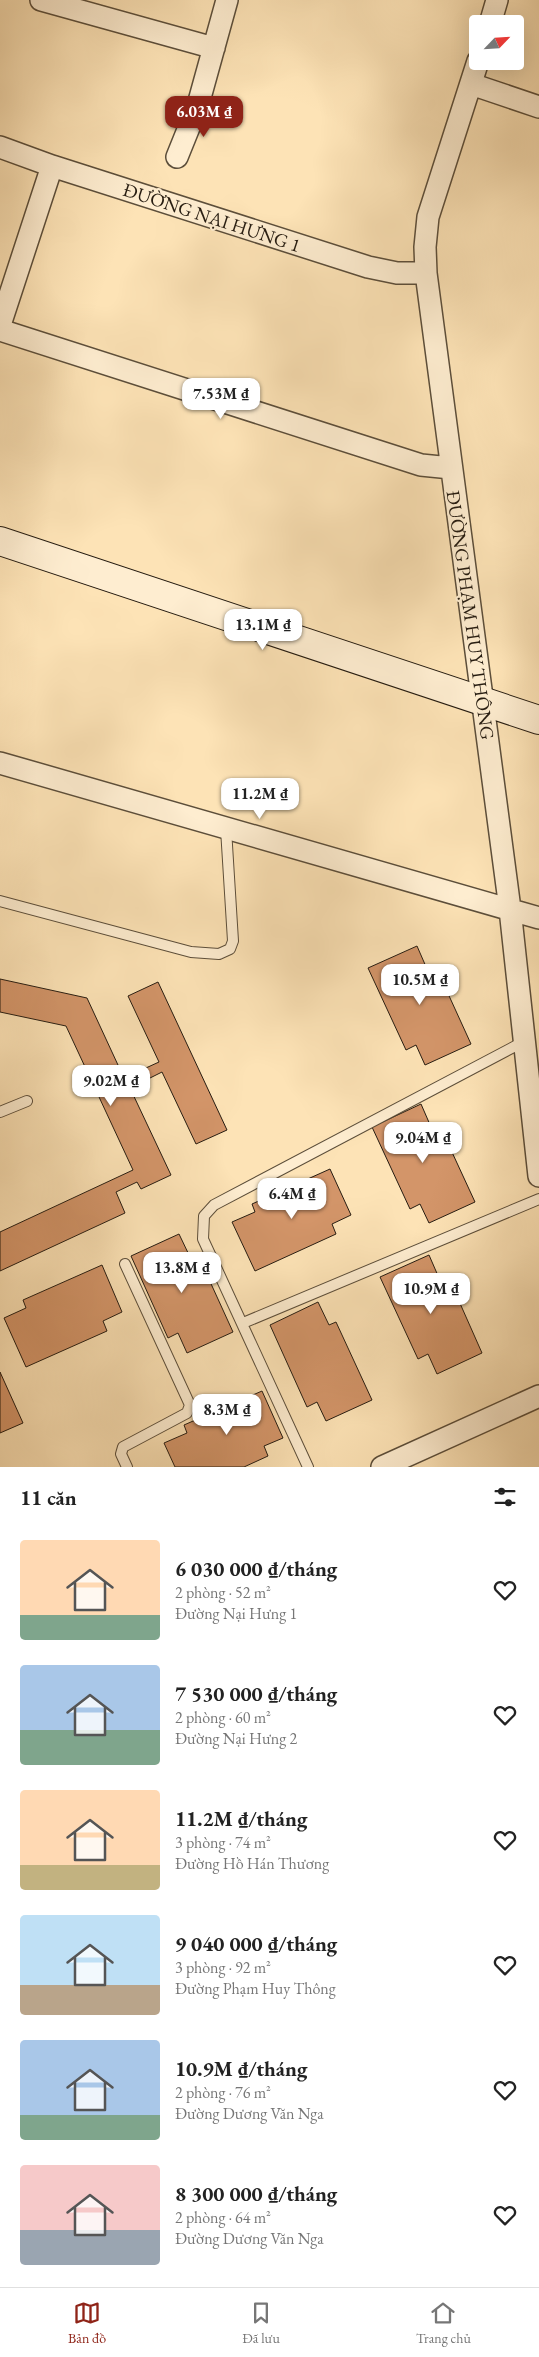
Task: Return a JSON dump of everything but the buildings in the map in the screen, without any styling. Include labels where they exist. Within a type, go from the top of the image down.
[{"type":"street","points":[[41,0],[214,48]]},
{"type":"street","points":[[177,157],[198,105],[227,0]]},
{"type":"street","points":[[493,15],[497,0]]},
{"type":"street","name":"ĐƯỜNG PHẠM HUY THÔNG","points":[[475,70],[428,217],[425,247],[426,273],[510,909],[526,1040],[539,1176]]},
{"type":"street","points":[[471,84],[539,107]]},
{"type":"street","name":"ĐƯỜNG NẠI HƯNG 1","points":[[0,147],[52,166],[368,267],[397,274],[426,273]]},
{"type":"street","points":[[0,325],[52,166]]},
{"type":"street","points":[[0,330],[422,465],[451,468]]},
{"type":"street","points":[[0,541],[539,720]]},
{"type":"street","points":[[0,763],[539,918]]},
{"type":"street","points":[[382,1467],[411,1461],[539,1396]]},
{"type":"lane","points":[[0,901],[191,952],[219,954],[230,949],[233,941],[226,829]]},
{"type":"lane","points":[[308,1467],[203,1239],[204,1216],[214,1205],[526,1040]]},
{"type":"lane","points":[[0,1112],[27,1101]]},
{"type":"lane","points":[[243,1323],[539,1199]]},
{"type":"lane","points":[[125,1264],[190,1405],[187,1413],[123,1447],[121,1454],[127,1467]]}]
